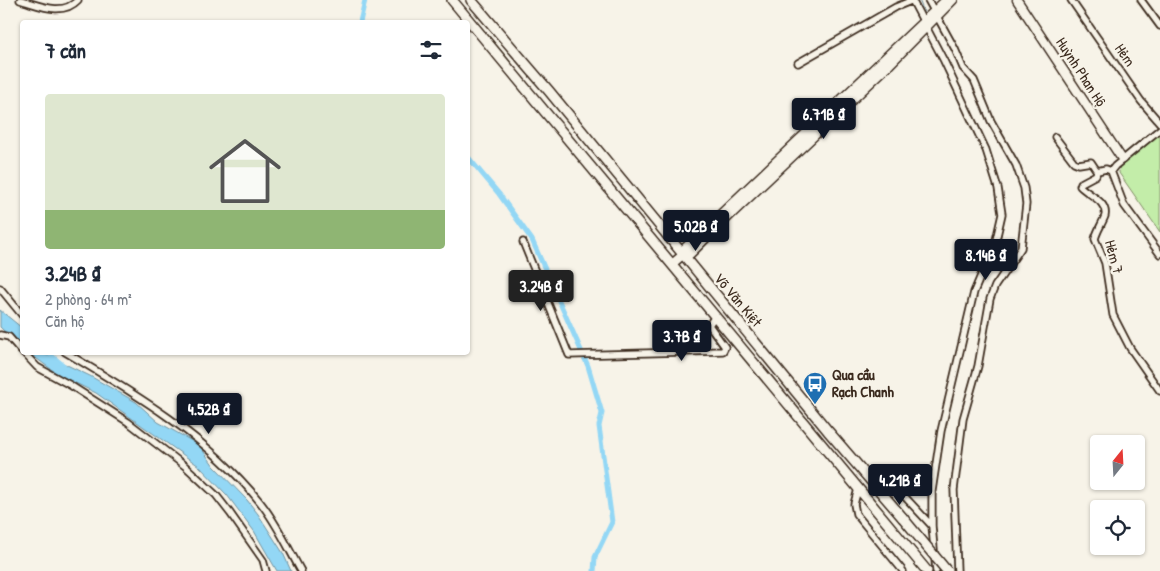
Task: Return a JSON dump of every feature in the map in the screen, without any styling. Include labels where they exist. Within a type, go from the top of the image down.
[{"type":"main road","name":"Võ Văn Kiệt","points":[[452,0],[469,20]]},
{"type":"main road","name":"Võ Văn Kiệt","points":[[471,0],[549,91],[947,571]]},
{"type":"main road","name":"Võ Văn Kiệt","points":[[470,22],[927,571]]},
{"type":"street","points":[[20,0],[56,9],[68,7],[78,0]]},
{"type":"street","points":[[798,63],[896,7],[912,0],[944,61],[986,150],[998,188],[1002,214],[996,240],[974,292],[950,390],[934,476],[932,526],[936,571]]},
{"type":"street","points":[[928,0],[955,49],[963,68],[974,80],[991,122],[1016,165],[1024,188],[1026,204],[1021,248],[995,286],[990,299],[978,366],[964,420],[954,490],[958,571]]},
{"type":"street","points":[[672,264],[684,254],[685,248],[924,25],[946,0]]},
{"type":"street","points":[[935,14],[954,0]]},
{"type":"street","name":"Huỳnh Phan Hộ","points":[[1017,0],[1122,159]]},
{"type":"street","name":"Hẻm","points":[[1071,0],[1141,101],[1160,123]]},
{"type":"street","points":[[1141,0],[1160,26]]},
{"type":"street","points":[[1111,171],[1122,159],[1160,129]]},
{"type":"street","points":[[1055,137],[1074,162],[1079,164],[1091,162],[1097,171],[1106,169],[1111,171]]},
{"type":"street","name":"Hẻm 7","points":[[1097,171],[1096,175],[1081,183],[1080,186],[1100,202],[1105,209],[1105,214],[1095,239],[1105,263],[1113,315],[1130,348],[1160,391]]},
{"type":"street","points":[[1111,171],[1124,205],[1160,254]]},
{"type":"street","points":[[523,242],[567,352],[572,356],[723,351],[725,347],[709,324],[715,316]]},
{"type":"street","points":[[0,288],[20,313]]},
{"type":"street","points":[[0,335],[9,337],[20,349]]},
{"type":"street","points":[[26,355],[37,367],[70,385],[128,422],[185,466],[216,495],[230,513],[263,560],[266,571]]},
{"type":"street","points":[[70,355],[147,402],[208,447],[260,502],[278,528],[301,571]]},
{"type":"street","points":[[870,479],[883,478],[892,483],[932,526]]},
{"type":"street","points":[[858,489],[854,504],[856,514],[903,571]]},
{"type":"green space","points":[[1160,134],[1160,232],[1119,173],[1120,163]]},
{"type":"water","points":[[0,310],[20,326],[20,346],[0,327]]},
{"type":"water","points":[[32,355],[46,355],[90,376],[136,402],[158,422],[199,445],[214,466],[258,514],[283,553],[291,571],[277,571],[254,531],[227,495],[199,466],[96,393],[59,375]]},
{"type":"waterway","points":[[360,20],[365,0]]},
{"type":"waterway","points":[[919,0],[924,12]]},
{"type":"waterway","points":[[470,159],[499,194],[532,240],[588,366],[602,413],[599,426],[612,522],[595,557],[594,571]]},
{"type":"waterway","points":[[51,355],[64,366]]},
{"type":"place","name":"Qua cầu Rạch Chanh","points":[[815,405]]}]
